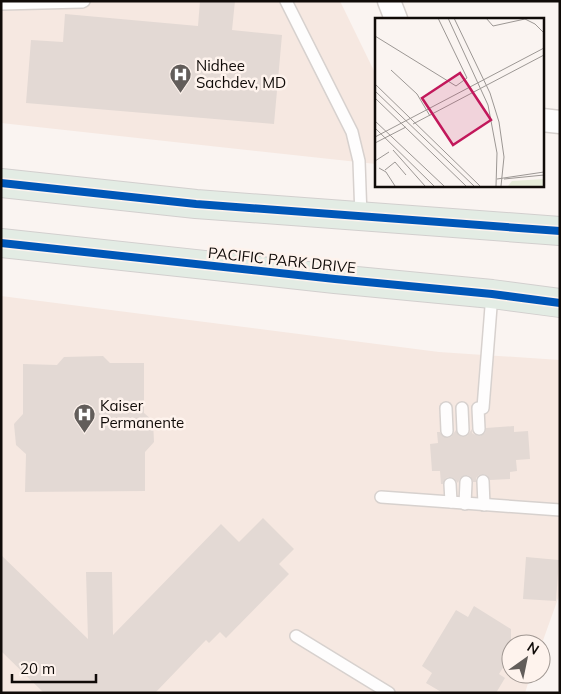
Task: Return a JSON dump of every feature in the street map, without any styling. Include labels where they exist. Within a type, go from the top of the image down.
[{"type":"main road","points":[[1,183],[196,204],[560,231]]},
{"type":"main road","name":"PACIFIC PARK DRIVE","points":[[1,243],[492,294],[560,303]]},
{"type":"street","points":[[389,1],[396,14],[396,18]]},
{"type":"street","points":[[544,120],[560,122]]},
{"type":"lane","points":[[1,4],[84,1]]},
{"type":"lane","points":[[286,1],[352,132],[359,161],[361,216]]},
{"type":"lane","points":[[479,428],[492,294]]},
{"type":"lane","points":[[446,408],[446,431]]},
{"type":"lane","points":[[462,408],[463,430]]},
{"type":"lane","points":[[483,481],[484,505]]},
{"type":"lane","points":[[465,504],[466,482]]},
{"type":"lane","points":[[450,484],[451,502]]},
{"type":"lane","points":[[381,497],[560,510]]},
{"type":"lane","points":[[296,636],[389,693]]},
{"type":"shaded area","points":[[1,1],[340,1],[375,73],[375,164],[1,123]]},
{"type":"shaded area","points":[[1,296],[439,352],[560,360],[560,593],[545,634],[501,634],[501,684],[528,684],[525,693],[1,693]]},
{"type":"building","points":[[200,1],[235,1],[232,30],[282,35],[274,124],[26,103],[31,40],[63,42],[65,14],[198,26]]},
{"type":"building","name":"Kaiser Permanente","points":[[103,356],[110,363],[144,363],[144,413],[153,421],[154,442],[145,452],[145,491],[25,492],[26,454],[16,445],[14,424],[23,414],[23,364],[57,365],[64,357]]},
{"type":"building","points":[[514,426],[514,432],[528,431],[530,459],[516,460],[517,471],[510,472],[510,479],[490,480],[487,475],[482,474],[476,478],[476,482],[473,482],[470,476],[466,475],[460,478],[458,483],[454,478],[449,477],[441,484],[440,471],[432,471],[430,444],[438,443],[437,432],[440,432],[443,437],[448,438],[456,430],[459,436],[464,437],[472,429],[472,433],[480,436],[485,433],[486,428]]},
{"type":"building","points":[[263,518],[294,549],[279,564],[289,574],[226,638],[220,632],[209,643],[206,640],[155,693],[44,693],[1,651],[1,555],[88,639],[86,572],[112,572],[113,635],[221,524],[239,542]]},
{"type":"building","points":[[526,557],[559,560],[556,601],[523,599]]},
{"type":"building","points":[[474,606],[511,629],[511,634],[501,634],[501,671],[499,674],[501,675],[501,684],[496,693],[443,693],[426,683],[432,673],[422,666],[456,610],[468,617]]},
{"type":"cycle path","points":[[1,183],[196,204],[560,231]]},
{"type":"cycle path","points":[[1,243],[492,294],[560,303]]},
{"type":"place","name":"Nidhee Sachdev, MD","points":[[180,93]]},
{"type":"place","name":"Kaiser Permanente","points":[[84,433]]}]
